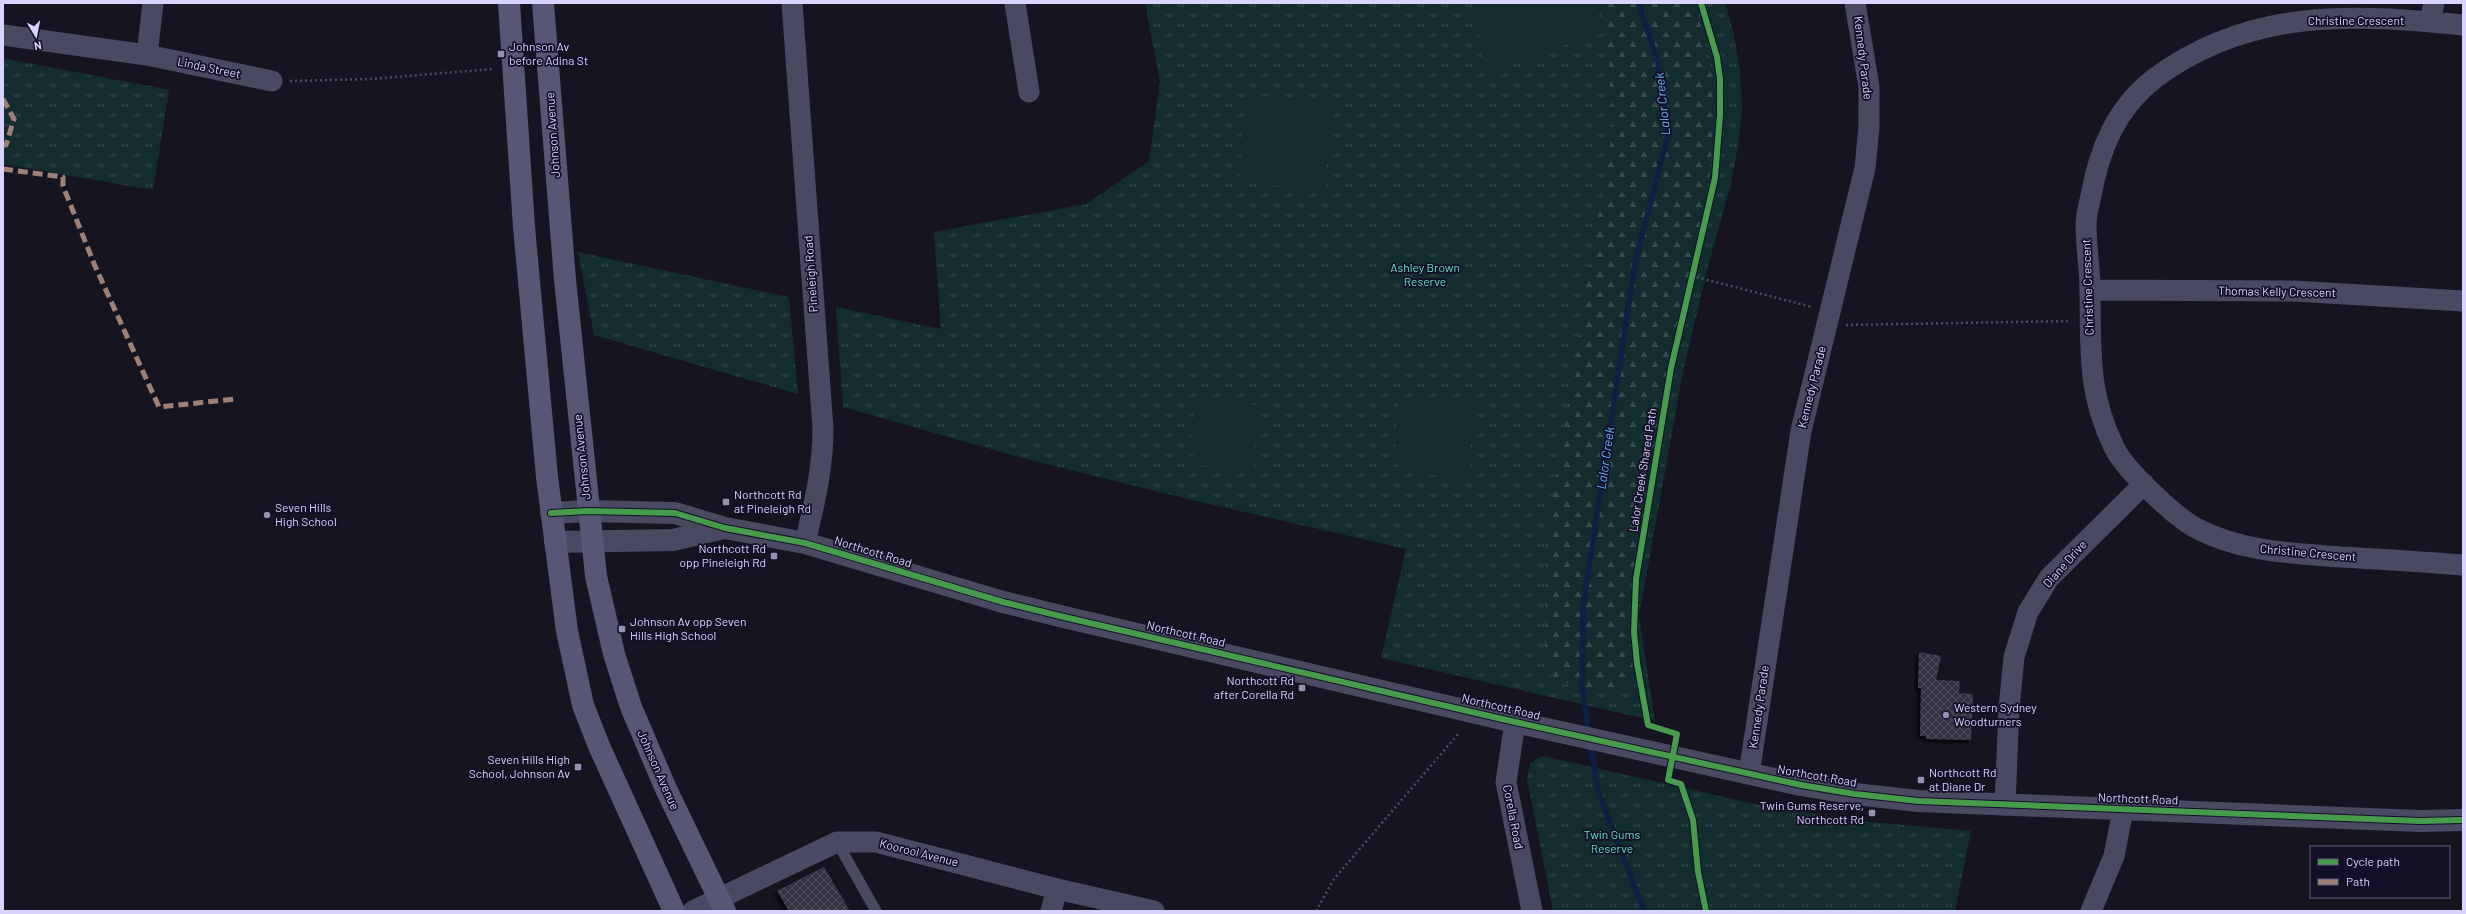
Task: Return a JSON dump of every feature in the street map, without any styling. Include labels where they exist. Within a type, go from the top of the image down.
[{"type":"main road","points":[[509,3],[524,228],[551,513],[567,630],[584,704],[598,746],[674,911]]},
{"type":"main road","name":"Johnson Avenue","points":[[543,3],[558,203],[591,540],[609,632],[631,707],[666,789],[722,905]]},
{"type":"street","points":[[147,55],[153,3]]},
{"type":"street","name":"Pineleigh Road","points":[[792,3],[823,429],[823,459],[819,484],[805,543]]},
{"type":"street","points":[[1015,3],[1029,92]]},
{"type":"street","name":"Kennedy Parade","points":[[1749,774],[1801,431],[1830,317],[1865,168],[1869,127],[1869,87],[1855,3]]},
{"type":"street","name":"Christine Crescent","points":[[2463,25],[2432,12],[2322,18],[2276,24],[2227,37],[2190,56],[2154,79],[2128,103],[2111,129],[2100,153],[2086,222],[2090,290],[2090,352],[2095,398],[2114,450],[2144,484],[2195,527],[2231,543],[2275,552],[2463,565]]},
{"type":"street","name":"Linda Street","points":[[3,35],[147,55],[272,81]]},
{"type":"street","name":"Thomas Kelly Crescent","points":[[2090,290],[2294,291],[2463,301]]},
{"type":"street","name":"Diane Drive","points":[[2005,805],[2009,708],[2014,656],[2028,612],[2049,578],[2144,484]]},
{"type":"street","name":"Northcott Road","points":[[551,513],[588,511],[675,513],[725,528],[805,543],[1048,614],[1514,722],[1576,734],[1749,774],[1856,794],[1918,801],[2005,805],[2463,820]]},
{"type":"street","name":"Northcott Road","points":[[555,542],[591,540],[673,540],[725,528]]},
{"type":"street","name":"Corella Road","points":[[1514,722],[1506,782],[1532,911]]},
{"type":"street","points":[[2091,911],[2114,856],[2123,810]]},
{"type":"street","name":"Koorool Avenue","points":[[694,911],[722,905],[837,842],[876,842],[1057,889],[1154,911]]},
{"type":"street","points":[[1051,911],[1057,889]]},
{"type":"lane","points":[[837,842],[876,911]]},
{"type":"path","points":[[272,81],[371,79],[495,69]]},
{"type":"path","points":[[1690,284],[1693,273],[1814,308],[1845,325],[2090,321]]},
{"type":"path","points":[[1316,911],[1334,879],[1459,733]]},
{"type":"green space","name":"Ashley Brown Reserve","points":[[1145,3],[1725,3],[1734,35],[1740,72],[1742,110],[1738,147],[1730,187],[1707,270],[1683,372],[1639,616],[1655,721],[1381,658],[1406,549],[1192,500],[1022,458],[843,407],[836,307],[941,329],[934,232],[1086,204],[1149,161],[1160,82]]},
{"type":"green space","points":[[1476,3],[1595,3],[1603,33],[1485,71]]},
{"type":"green space","points":[[1599,3],[1695,3],[1714,78],[1711,168],[1649,475],[1630,614],[1633,676],[1608,692],[1556,681],[1545,655],[1546,540],[1613,128],[1607,31]]},
{"type":"green space","points":[[3,58],[169,90],[153,190],[3,164]]},
{"type":"green space","points":[[1258,96],[1332,102],[1325,189],[1239,183],[1245,107]]},
{"type":"green space","points":[[578,252],[789,297],[798,394],[594,335]]},
{"type":"green space","points":[[1399,397],[1474,402],[1468,478],[1406,473],[1394,462]]},
{"type":"green space","points":[[1197,398],[1260,406],[1252,471],[1200,465],[1190,450]]},
{"type":"green space","name":"Twin Gums Reserve","points":[[1543,756],[1755,804],[1860,821],[1971,831],[1955,911],[1553,911],[1527,779],[1530,763]]},
{"type":"building","name":"Western Sydney Woodturners","points":[[1919,652],[1941,656],[1936,680],[1960,681],[1959,693],[1973,694],[1971,740],[1926,739],[1926,736],[1920,736],[1921,688],[1918,688]]},
{"type":"building","points":[[824,867],[850,911],[789,911],[777,891]]},
{"type":"waterway","name":"Lalor Creek","points":[[1589,734],[1582,686],[1583,607],[1635,263],[1668,135],[1658,63],[1639,3]]},
{"type":"waterway","name":"Lalor Creek","points":[[1591,744],[1598,791],[1644,911]]},
{"type":"marked path","points":[[3,99],[14,119],[6,145],[3,145]]},
{"type":"marked path","points":[[3,169],[63,177],[63,186],[95,266],[159,407],[235,399]]},
{"type":"cycle path","name":"Lalor Creek Shared Path","points":[[1701,3],[1717,57],[1720,79],[1720,115],[1715,178],[1671,368],[1636,579],[1634,632],[1637,663],[1648,725],[1677,734],[1668,780],[1681,784],[1693,820],[1698,872],[1706,911]]},
{"type":"cycle path","points":[[551,513],[588,511],[675,513],[725,528],[805,543],[1003,602],[1064,617],[1515,722],[1801,785],[1855,794],[1918,801],[2420,821],[2463,820]]},
{"type":"place","name":"Johnson Av before Adina St","points":[[501,54]]},
{"type":"place","name":"Northcott Rd at Pineleigh Rd","points":[[726,502]]},
{"type":"place","name":"Seven Hills High School","points":[[267,515]]},
{"type":"place","name":"Northcott Rd opp Pineleigh Rd","points":[[774,556]]},
{"type":"place","name":"Johnson Av opp Seven Hills High School","points":[[622,629]]},
{"type":"place","name":"Northcott Rd after Corella Rd","points":[[1302,688]]},
{"type":"place","name":"Western Sydney Woodturners","points":[[1946,715]]},
{"type":"place","name":"Seven Hills High School, Johnson Av","points":[[578,767]]},
{"type":"place","name":"Northcott Rd at Diane Dr","points":[[1921,780]]},
{"type":"place","name":"Twin Gums Reserve, Northcott Rd","points":[[1872,813]]}]
